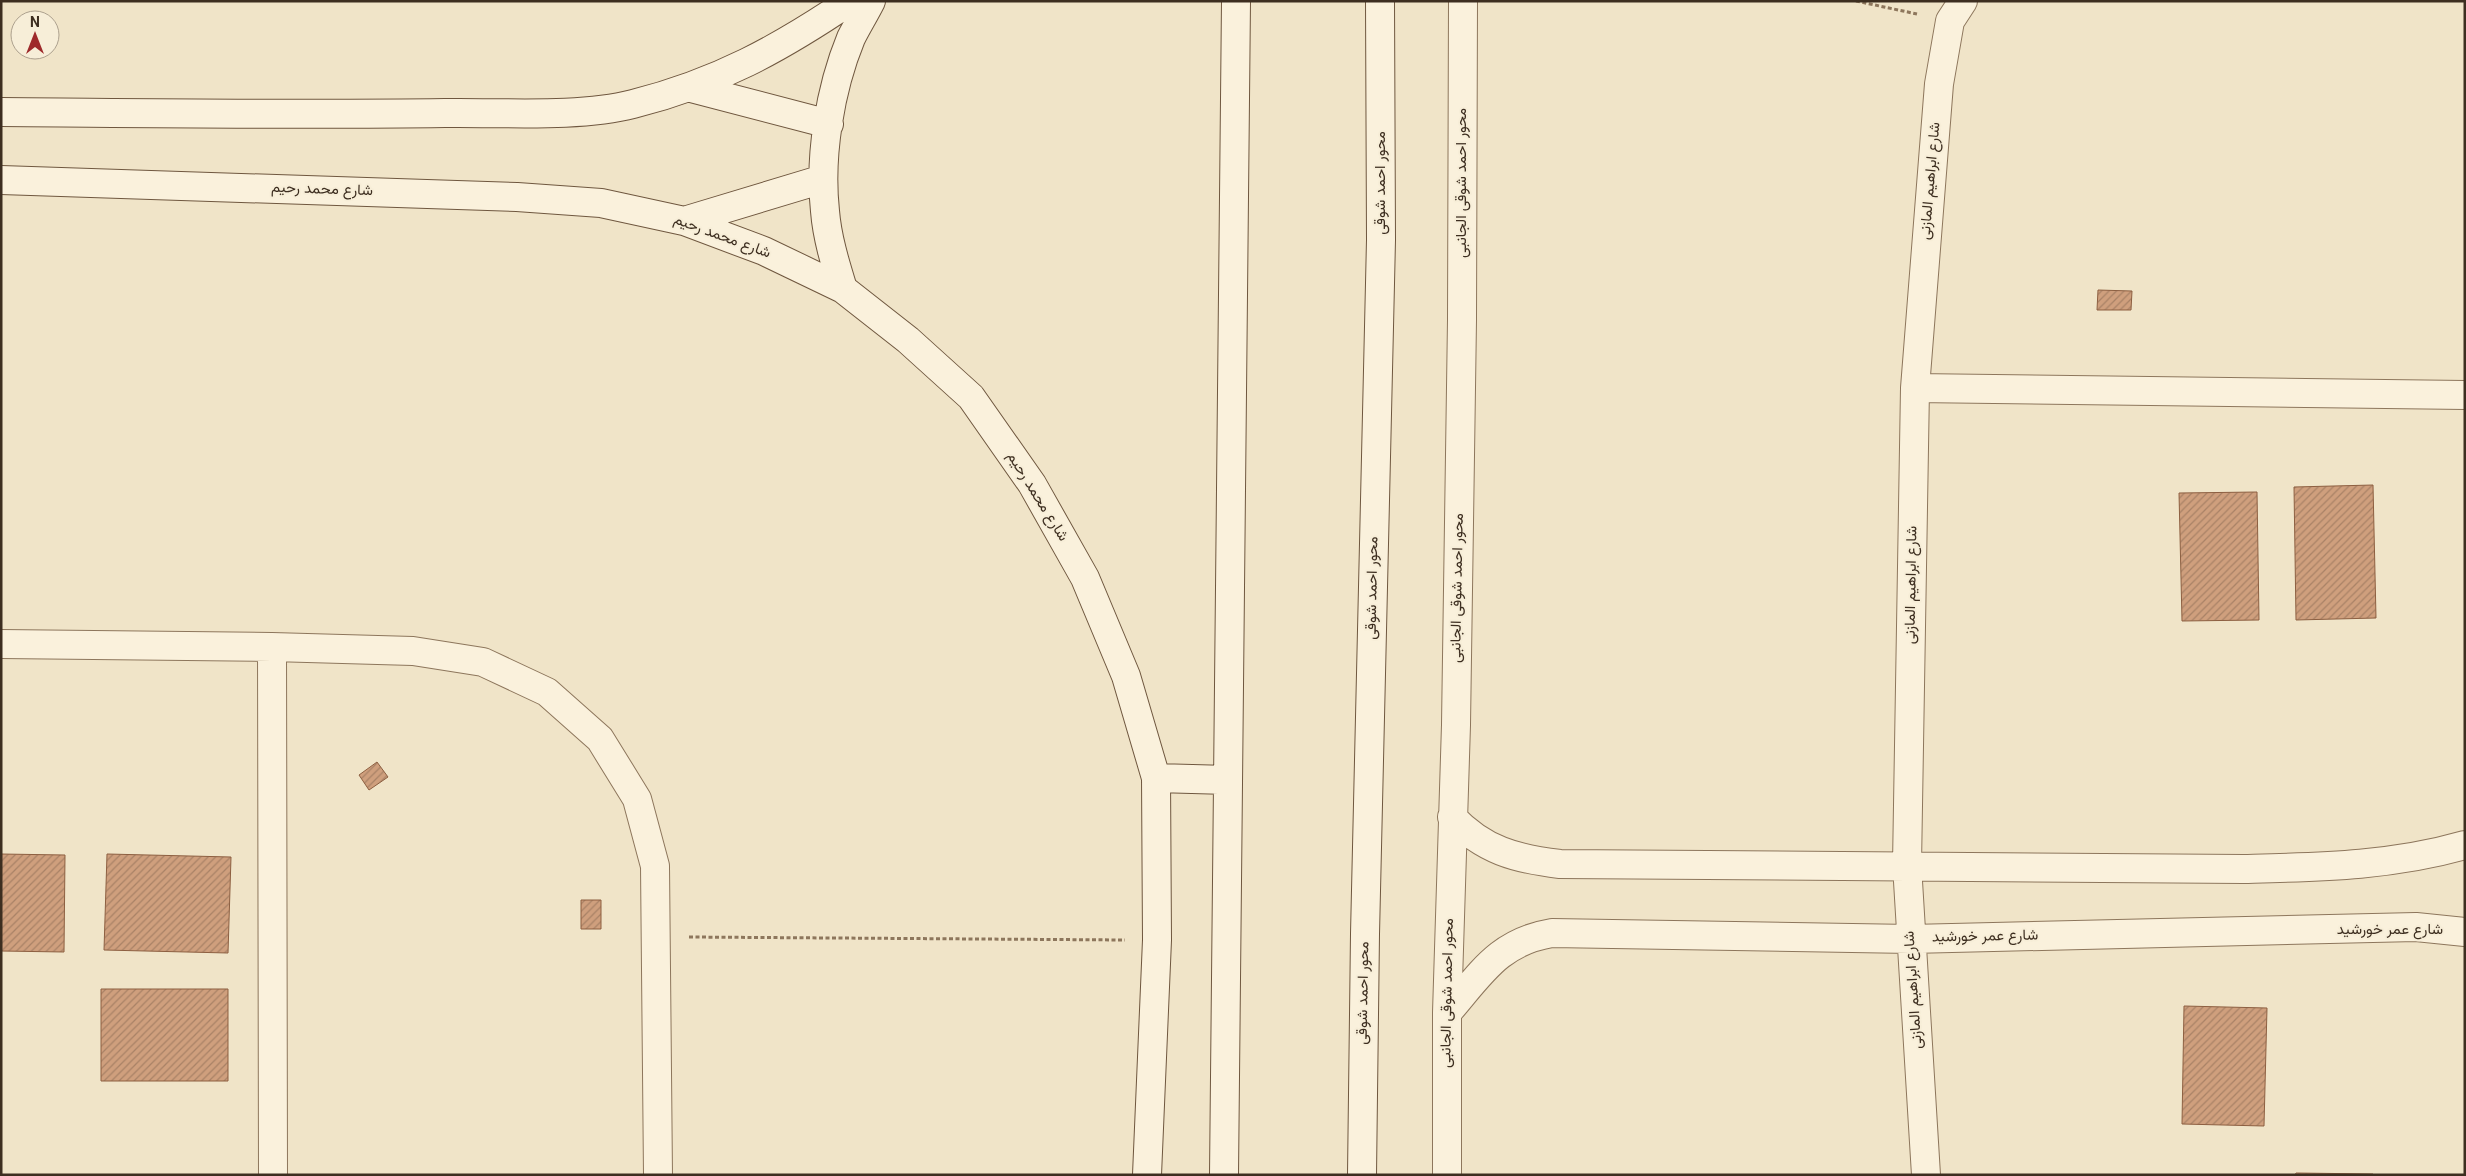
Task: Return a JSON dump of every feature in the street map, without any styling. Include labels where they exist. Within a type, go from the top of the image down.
[{"type":"street","points":[[1,112],[337,115],[586,111],[631,105],[692,88],[742,66],[817,24],[850,1]]},
{"type":"street","points":[[843,289],[832,251],[825,212],[823,180],[836,83],[852,37],[871,1]]},
{"type":"street","points":[[1224,1175],[1236,1]]},
{"type":"street","name":"محور احمد شوقى","points":[[1362,1175],[1365,934],[1381,240],[1380,1]]},
{"type":"street","name":"محور احمد شوقى الجانبى","points":[[1447,1175],[1447,1013],[1456,725],[1463,1]]},
{"type":"street","name":"شارع ابراهيم المازنى","points":[[1926,1175],[1907,865],[1915,388],[1939,84],[1956,11]]},
{"type":"street","points":[[692,88],[829,124]]},
{"type":"street","name":"شارع محمد رحيم","points":[[1,180],[517,197],[601,203],[684,221],[764,250],[843,289],[908,340],[971,397],[1032,484],[1084,578],[1126,676],[1156,778]]},
{"type":"street","points":[[684,221],[823,180]]},
{"type":"street","points":[[1915,388],[2465,396]]},
{"type":"street","points":[[1,644],[272,647],[414,651],[483,662],[547,692],[600,739],[637,799],[656,866],[658,1175]]},
{"type":"street","points":[[272,647],[273,1175]]},
{"type":"street","points":[[1147,1175],[1157,940],[1156,778],[1228,780]]},
{"type":"street","points":[[1452,817],[1467,833],[1495,850],[1527,860],[1560,864],[1907,865],[2244,869],[2352,866],[2417,856],[2465,845]]},
{"type":"street","name":"شارع عمر خورشيد","points":[[1447,1013],[1476,978],[1509,946],[1533,936],[1552,933],[1911,939],[2416,927],[2465,932]]},
{"type":"path","points":[[1856,1],[1956,11]]},
{"type":"path","points":[[656,937],[1157,940]]},
{"type":"building","points":[[2098,290],[2132,291],[2131,310],[2097,310]]},
{"type":"building","points":[[2373,485],[2376,618],[2296,620],[2294,487]]},
{"type":"building","points":[[2257,492],[2259,620],[2182,621],[2179,493]]},
{"type":"building","points":[[377,762],[388,777],[369,790],[359,775]]},
{"type":"building","points":[[1,854],[65,855],[64,952],[1,951]]},
{"type":"building","points":[[107,854],[231,857],[228,953],[104,950]]},
{"type":"building","points":[[581,900],[601,900],[601,929],[581,929]]},
{"type":"building","points":[[101,989],[228,989],[228,1081],[101,1081]]},
{"type":"building","points":[[2184,1006],[2267,1008],[2264,1126],[2182,1124]]},
{"type":"building","points":[[2296,1173],[2373,1174],[2373,1175],[2295,1175]]}]
